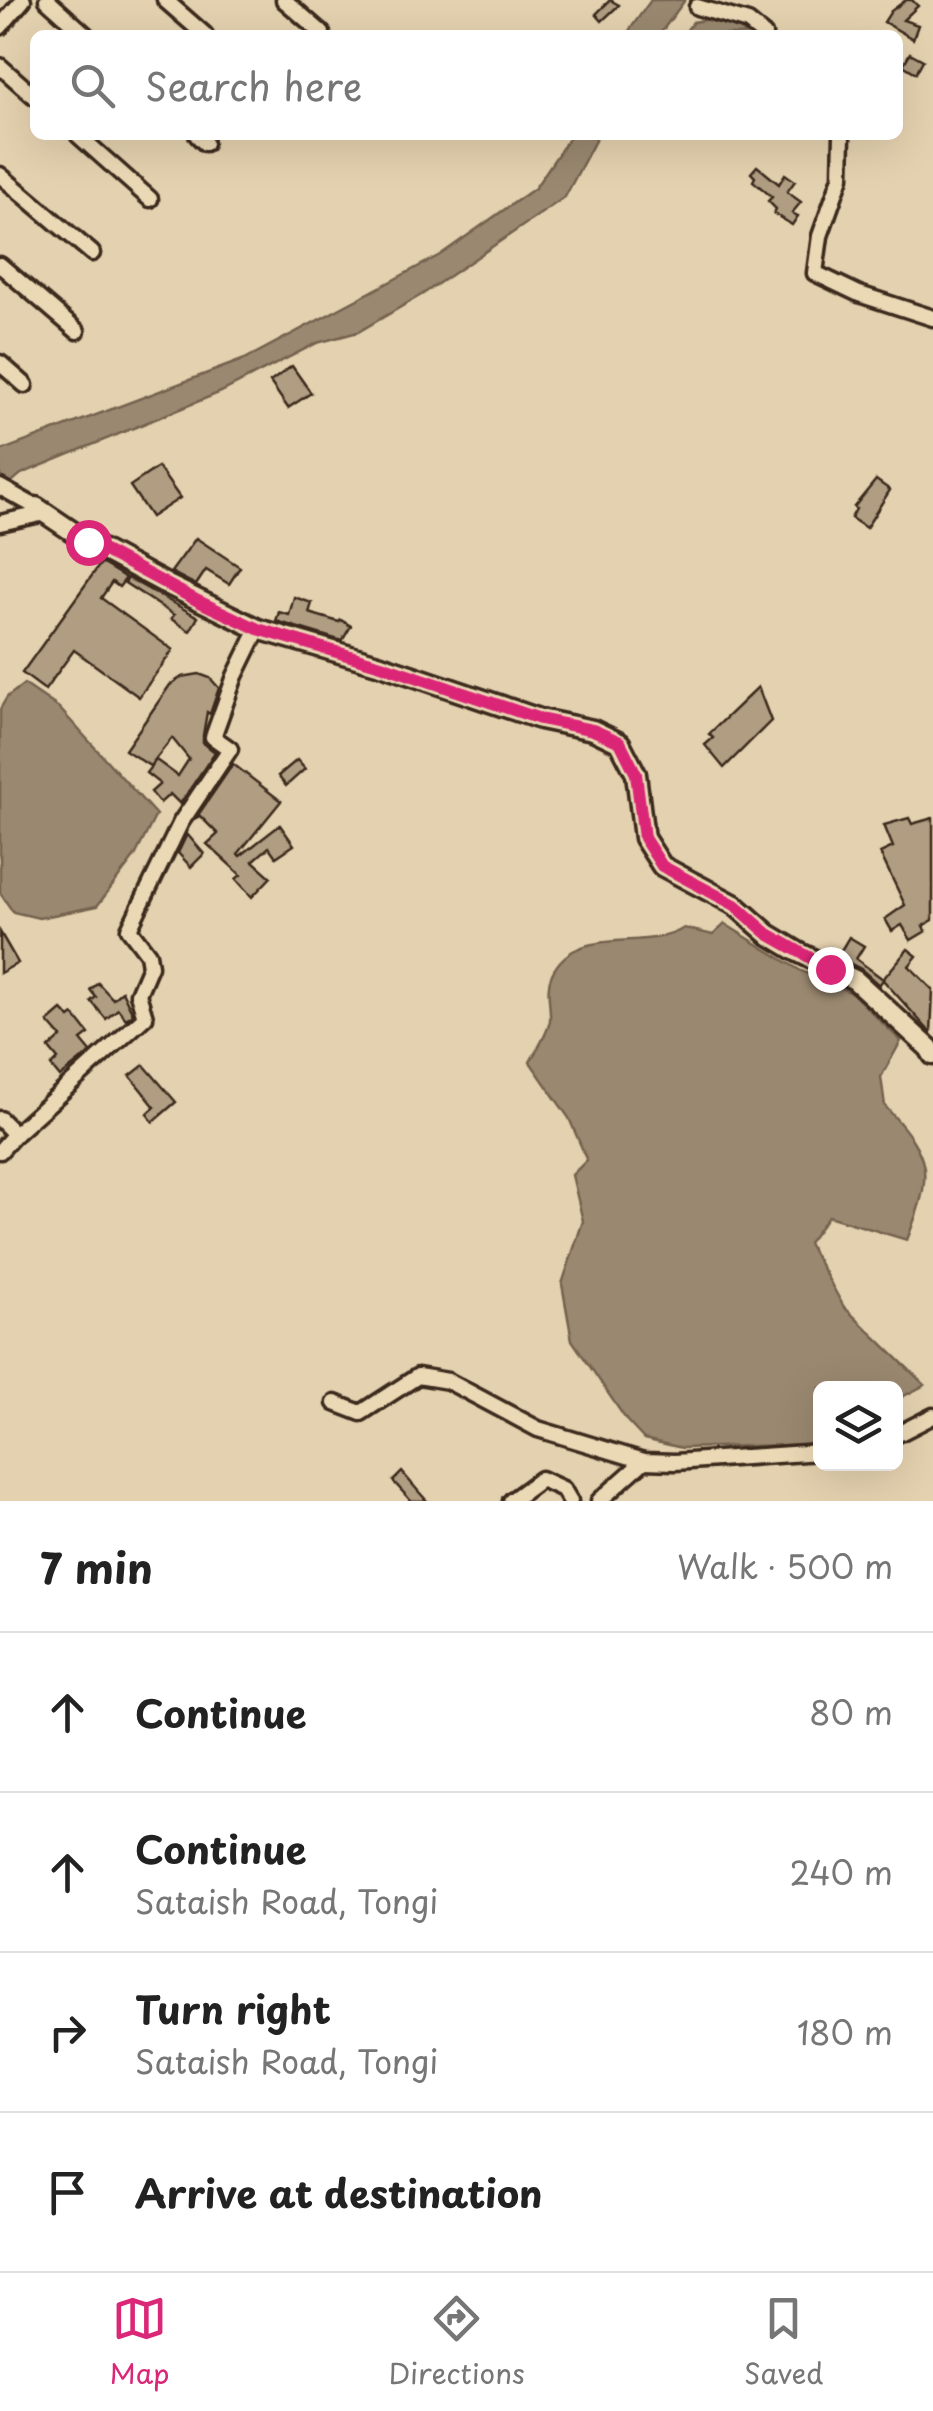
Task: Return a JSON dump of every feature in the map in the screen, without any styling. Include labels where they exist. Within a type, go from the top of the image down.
[{"type":"street","points":[[0,27],[23,0]]},
{"type":"street","points":[[46,0],[80,30]]},
{"type":"street","points":[[165,0],[199,30]]},
{"type":"street","points":[[284,0],[318,30]]},
{"type":"street","points":[[696,7],[748,22],[758,30]]},
{"type":"street","points":[[0,66],[30,93]]},
{"type":"street","points":[[84,140],[150,199]]},
{"type":"street","points":[[842,140],[841,177],[820,236],[815,272],[860,294],[933,318]]},
{"type":"street","points":[[0,175],[92,253]]},
{"type":"street","points":[[0,265],[77,330]]},
{"type":"street","points":[[0,363],[26,385]]},
{"type":"street","points":[[0,487],[88,542],[258,629],[381,665],[540,719],[593,730],[620,742],[636,774],[644,838],[662,866],[735,905],[768,934],[798,952],[855,980],[932,1049]]},
{"type":"street","points":[[0,523],[41,510]]},
{"type":"street","points":[[0,1151],[144,1017],[138,994],[150,966],[148,954],[129,929],[181,822],[230,749],[213,737],[235,676],[258,629]]},
{"type":"street","points":[[0,1118],[15,1134]]},
{"type":"street","points":[[335,1403],[361,1413],[418,1376],[448,1380],[538,1429],[644,1461],[813,1452]]},
{"type":"street","points":[[903,1431],[933,1416]]},
{"type":"street","points":[[599,1501],[644,1461]]},
{"type":"street","points":[[511,1501],[541,1479],[562,1489],[570,1501]]},
{"type":"shaded area","points":[[651,0],[685,0],[663,30],[630,30]]},
{"type":"shaded area","points":[[728,19],[741,30],[687,30],[693,22]]},
{"type":"shaded area","points":[[568,140],[595,140],[565,197],[423,294],[358,332],[317,343],[221,392],[21,474],[0,492],[0,451],[245,359],[440,255],[535,188]]},
{"type":"shaded area","points":[[24,684],[59,708],[156,815],[135,856],[97,906],[39,918],[13,912],[0,893],[0,709],[7,697]]},
{"type":"shaded area","points":[[725,924],[801,971],[852,993],[901,1041],[881,1077],[885,1106],[912,1140],[924,1167],[921,1198],[907,1240],[828,1216],[808,1243],[844,1307],[925,1385],[903,1396],[903,1381],[813,1381],[813,1444],[682,1448],[644,1439],[627,1421],[572,1340],[562,1284],[583,1221],[572,1175],[587,1160],[569,1118],[530,1062],[549,1025],[552,974],[563,958],[594,944],[651,939],[684,928],[713,935]]},
{"type":"building","points":[[610,0],[619,5],[602,21],[596,14]]},
{"type":"building","points":[[906,0],[918,6],[903,20],[918,25],[913,39],[884,22]]},
{"type":"building","points":[[910,53],[923,60],[916,73],[903,65]]},
{"type":"building","points":[[757,166],[779,184],[785,174],[795,181],[787,192],[801,202],[792,213],[798,216],[792,225],[774,213],[776,209],[768,201],[772,197],[753,181],[751,173]]},
{"type":"building","points":[[292,366],[311,393],[288,408],[270,382]]},
{"type":"building","points":[[158,467],[180,498],[151,517],[130,486]]},
{"type":"building","points":[[876,480],[890,490],[866,528],[851,518],[854,507]]},
{"type":"building","points":[[196,538],[240,567],[229,584],[206,570],[196,585],[171,572]]},
{"type":"building","points":[[101,563],[126,578],[119,587],[112,582],[101,598],[173,650],[139,697],[74,650],[45,690],[22,673]]},
{"type":"building","points":[[128,578],[198,617],[190,631],[171,619],[174,615],[125,583]]},
{"type":"building","points":[[294,597],[312,603],[309,613],[351,626],[342,641],[276,621],[279,612],[289,615]]},
{"type":"building","points":[[199,674],[210,678],[219,688],[210,714],[207,712],[203,735],[203,743],[215,752],[180,804],[170,794],[160,803],[151,792],[160,784],[146,773],[156,760],[178,776],[189,759],[172,738],[150,766],[125,750],[170,685],[182,677]]},
{"type":"building","points":[[758,687],[771,721],[724,768],[705,745],[713,738],[709,734]]},
{"type":"building","points":[[297,760],[305,769],[286,786],[278,776]]},
{"type":"building","points":[[233,764],[281,801],[238,854],[280,825],[294,845],[276,857],[269,847],[253,861],[271,877],[252,897],[236,879],[241,875],[207,844],[218,834],[200,816],[196,818]]},
{"type":"building","points":[[909,818],[912,824],[933,818],[933,920],[923,926],[926,931],[911,940],[902,925],[892,931],[885,919],[905,905],[880,853],[893,847],[884,825]]},
{"type":"building","points":[[187,834],[204,854],[191,867],[178,853]]},
{"type":"building","points":[[0,932],[18,963],[0,973]]},
{"type":"building","points":[[849,937],[864,946],[856,959],[883,979],[908,949],[917,956],[909,966],[933,990],[931,1033],[883,980],[879,985],[861,969],[837,957]]},
{"type":"building","points":[[98,983],[113,999],[122,991],[133,1014],[126,1019],[118,1009],[106,1019],[91,1001],[96,997],[90,990]]},
{"type":"building","points":[[62,1010],[70,1018],[74,1015],[89,1034],[81,1040],[91,1052],[60,1077],[51,1066],[58,1059],[49,1048],[61,1037],[48,1022]]},
{"type":"building","points":[[144,1065],[176,1102],[153,1122],[147,1114],[155,1107],[130,1076]]},
{"type":"building","points":[[402,1472],[427,1501],[411,1501],[393,1481]]},
{"type":"route","points":[[88,542],[258,629],[381,665],[540,719],[593,730],[620,742],[636,774],[644,838],[662,866],[735,905],[768,934],[830,969]]}]
